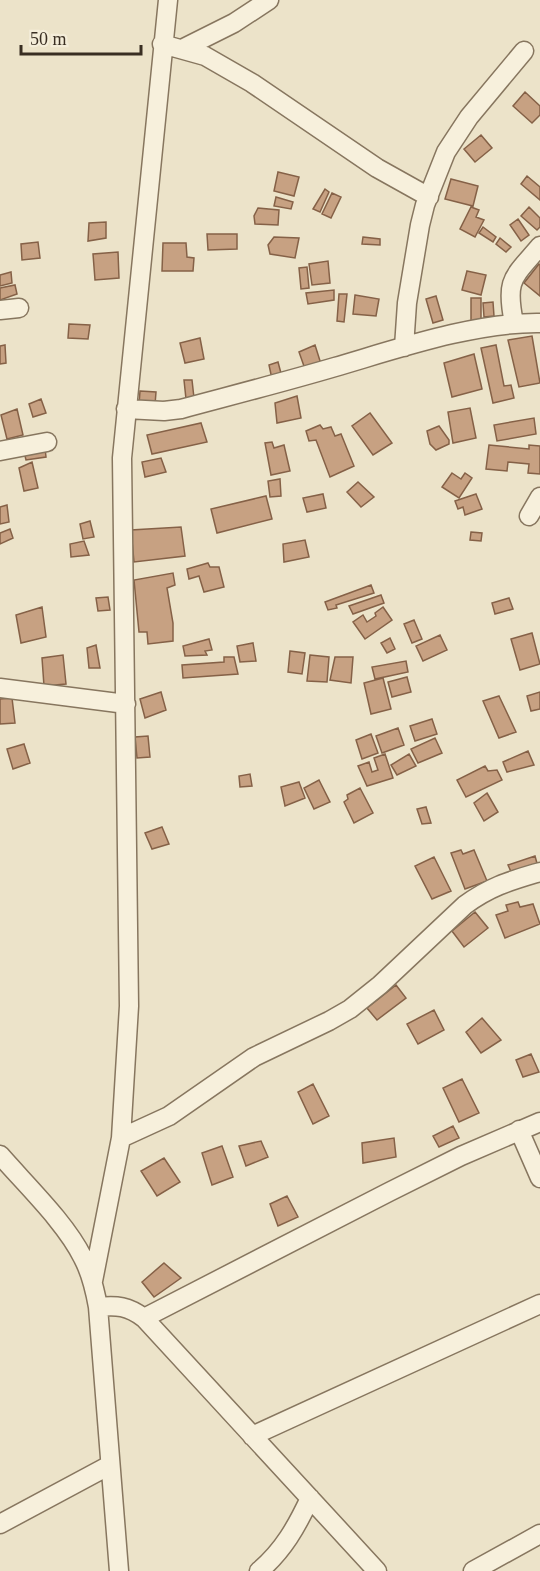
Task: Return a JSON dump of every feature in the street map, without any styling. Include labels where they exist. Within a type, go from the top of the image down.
[{"type":"street","points":[[93,1281],[121,1138],[129,1006],[122,458],[168,0]]},
{"type":"street","points":[[184,48],[234,23],[269,0]]},
{"type":"street","points":[[162,44],[184,48],[205,56],[252,83],[377,168],[429,197]]},
{"type":"street","points":[[404,347],[413,262],[420,225],[450,145],[524,51]]},
{"type":"street","points":[[514,323],[510,288],[518,272],[540,246]]},
{"type":"street","points":[[0,310],[19,308]]},
{"type":"street","points":[[126,409],[164,411],[181,409],[314,374],[404,347],[514,323],[540,323]]},
{"type":"street","points":[[0,451],[46,442]]},
{"type":"street","points":[[529,516],[540,497]]},
{"type":"street","points":[[0,688],[126,704]]},
{"type":"street","points":[[121,1138],[169,1116],[254,1058],[350,1009],[380,985],[479,894],[494,886],[540,872]]},
{"type":"street","points":[[144,1318],[389,1192],[540,1122]]},
{"type":"street","points":[[519,1130],[540,1178]]},
{"type":"street","points":[[0,1155],[68,1234],[83,1257],[93,1281],[98,1307],[119,1571]]},
{"type":"street","points":[[252,1436],[540,1304]]},
{"type":"street","points":[[98,1307],[119,1305],[129,1308],[144,1318],[378,1571]]},
{"type":"street","points":[[0,1524],[110,1465]]},
{"type":"street","points":[[259,1571],[285,1544],[297,1527],[310,1498]]},
{"type":"street","points":[[473,1571],[540,1534]]},
{"type":"building","points":[[525,92],[540,106],[540,115],[532,123],[513,106]]},
{"type":"building","points":[[481,135],[492,148],[475,162],[464,149]]},
{"type":"building","points":[[278,172],[299,177],[294,196],[274,191]]},
{"type":"building","points":[[527,176],[540,187],[540,200],[521,184]]},
{"type":"building","points":[[451,179],[478,186],[473,206],[445,199]]},
{"type":"building","points":[[325,189],[329,192],[320,212],[313,209]]},
{"type":"building","points":[[332,193],[341,197],[331,218],[322,214]]},
{"type":"building","points":[[276,197],[293,202],[291,209],[274,206]]},
{"type":"building","points":[[471,207],[479,210],[476,217],[484,220],[475,237],[460,229]]},
{"type":"building","points":[[529,207],[540,218],[540,227],[537,230],[521,216]]},
{"type":"building","points":[[258,208],[279,210],[278,225],[255,224],[254,216]]},
{"type":"building","points":[[518,219],[529,235],[521,241],[510,225]]},
{"type":"building","points":[[106,222],[106,238],[88,241],[89,223]]},
{"type":"building","points":[[483,227],[496,237],[493,242],[479,233]]},
{"type":"building","points":[[207,234],[237,234],[237,249],[208,250]]},
{"type":"building","points":[[274,237],[299,238],[295,258],[270,254],[268,245]]},
{"type":"building","points":[[363,237],[380,239],[380,245],[362,244]]},
{"type":"building","points":[[500,238],[511,247],[506,252],[496,244]]},
{"type":"building","points":[[38,242],[40,258],[22,260],[21,244]]},
{"type":"building","points":[[163,243],[186,243],[187,257],[194,258],[193,271],[162,271]]},
{"type":"building","points":[[118,252],[119,278],[95,280],[93,254]]},
{"type":"building","points":[[328,261],[330,283],[312,285],[309,264]]},
{"type":"building","points":[[540,265],[540,296],[524,283]]},
{"type":"building","points":[[307,267],[309,288],[301,289],[299,268]]},
{"type":"building","points":[[467,271],[486,275],[481,295],[462,290]]},
{"type":"building","points":[[11,272],[12,283],[0,286],[0,275]]},
{"type":"building","points":[[15,285],[17,294],[0,300],[0,288]]},
{"type":"building","points":[[334,290],[334,300],[308,304],[306,293]]},
{"type":"building","points":[[339,294],[347,294],[344,322],[337,321]]},
{"type":"building","points":[[355,295],[379,299],[376,316],[353,314]]},
{"type":"building","points":[[436,296],[443,320],[433,323],[426,299]]},
{"type":"building","points":[[471,298],[481,298],[481,322],[471,322]]},
{"type":"building","points":[[493,302],[494,316],[484,317],[483,303]]},
{"type":"building","points":[[69,324],[90,325],[88,339],[68,338]]},
{"type":"building","points":[[532,336],[540,383],[519,387],[508,340]]},
{"type":"building","points":[[200,338],[204,359],[185,363],[180,343]]},
{"type":"building","points":[[5,345],[6,363],[0,364],[0,346]]},
{"type":"building","points":[[315,345],[321,364],[305,369],[299,352]]},
{"type":"building","points":[[496,345],[504,386],[511,385],[514,398],[493,403],[481,348]]},
{"type":"building","points":[[474,354],[482,389],[452,397],[444,363]]},
{"type":"building","points":[[278,362],[282,377],[272,379],[269,365]]},
{"type":"building","points":[[184,380],[192,380],[194,398],[186,399]]},
{"type":"building","points":[[140,391],[156,392],[155,405],[139,405]]},
{"type":"building","points":[[297,396],[301,418],[277,423],[275,403]]},
{"type":"building","points":[[41,399],[46,413],[33,417],[29,404]]},
{"type":"building","points":[[470,408],[476,438],[453,443],[448,412]]},
{"type":"building","points":[[17,409],[23,435],[7,439],[1,415]]},
{"type":"building","points":[[370,413],[392,443],[373,455],[352,426]]},
{"type":"building","points":[[534,418],[536,434],[497,441],[494,425]]},
{"type":"building","points":[[201,423],[207,442],[152,454],[147,435]]},
{"type":"building","points":[[320,425],[323,429],[331,427],[335,436],[341,434],[354,466],[330,477],[316,440],[309,441],[306,431]]},
{"type":"building","points":[[439,426],[449,440],[449,444],[436,450],[430,444],[427,431]]},
{"type":"building","points":[[272,442],[274,448],[284,445],[290,471],[271,475],[265,443]]},
{"type":"building","points":[[489,445],[529,449],[529,445],[540,446],[540,474],[528,473],[529,464],[508,462],[507,471],[486,469]]},
{"type":"building","points":[[45,448],[46,457],[26,460],[24,452]]},
{"type":"building","points":[[161,458],[166,472],[145,477],[142,462]]},
{"type":"building","points":[[32,462],[38,488],[24,491],[19,468]]},
{"type":"building","points":[[452,473],[461,479],[465,473],[472,478],[459,498],[442,487]]},
{"type":"building","points":[[280,479],[281,496],[270,497],[268,481]]},
{"type":"building","points":[[358,482],[374,497],[361,507],[347,492]]},
{"type":"building","points":[[323,494],[326,508],[307,512],[303,498]]},
{"type":"building","points":[[476,494],[482,509],[465,515],[463,507],[458,509],[455,501]]},
{"type":"building","points":[[266,496],[272,519],[217,533],[211,509]]},
{"type":"building","points":[[7,505],[9,522],[0,524],[0,507]]},
{"type":"building","points":[[90,521],[94,537],[83,539],[80,524]]},
{"type":"building","points":[[181,527],[185,556],[134,562],[131,530]]},
{"type":"building","points":[[10,529],[13,538],[0,544],[0,533]]},
{"type":"building","points":[[471,532],[482,533],[481,541],[470,540]]},
{"type":"building","points":[[305,540],[309,557],[284,562],[283,544]]},
{"type":"building","points":[[84,541],[89,555],[71,557],[70,544]]},
{"type":"building","points":[[208,563],[210,567],[219,567],[224,587],[204,592],[199,576],[189,579],[187,569]]},
{"type":"building","points":[[173,573],[175,585],[167,588],[173,623],[173,641],[148,644],[147,632],[139,632],[134,580]]},
{"type":"building","points":[[371,585],[374,593],[336,605],[337,608],[328,610],[325,602]]},
{"type":"building","points":[[381,595],[384,603],[353,614],[349,606]]},
{"type":"building","points":[[108,597],[110,610],[98,611],[96,598]]},
{"type":"building","points":[[509,598],[513,609],[495,614],[492,603]]},
{"type":"building","points":[[42,607],[46,637],[21,643],[16,615]]},
{"type":"building","points":[[383,607],[392,620],[365,639],[353,622],[363,615],[367,622]]},
{"type":"building","points":[[414,620],[422,639],[412,643],[404,624]]},
{"type":"building","points":[[532,633],[540,664],[520,670],[511,639]]},
{"type":"building","points":[[440,635],[447,650],[423,661],[416,646]]},
{"type":"building","points":[[390,638],[395,649],[387,653],[381,643]]},
{"type":"building","points":[[209,639],[212,650],[205,651],[207,655],[185,656],[183,646]]},
{"type":"building","points":[[253,643],[256,661],[240,662],[237,646]]},
{"type":"building","points":[[96,645],[100,668],[89,668],[87,648]]},
{"type":"building","points":[[290,651],[305,653],[302,674],[288,672]]},
{"type":"building","points":[[63,655],[66,684],[44,686],[42,658]]},
{"type":"building","points":[[310,655],[329,657],[327,682],[307,681]]},
{"type":"building","points":[[224,657],[234,657],[238,674],[183,678],[182,665],[224,662]]},
{"type":"building","points":[[335,657],[353,657],[351,683],[330,680]]},
{"type":"building","points":[[406,661],[408,672],[375,679],[372,667]]},
{"type":"building","points":[[407,677],[411,692],[392,697],[388,682]]},
{"type":"building","points":[[383,678],[391,709],[371,714],[364,683]]},
{"type":"building","points":[[161,692],[166,710],[145,718],[140,699]]},
{"type":"building","points":[[540,692],[540,709],[531,711],[527,696]]},
{"type":"building","points":[[499,696],[516,732],[499,738],[483,701]]},
{"type":"building","points":[[12,698],[15,723],[0,724],[0,699]]},
{"type":"building","points":[[432,719],[437,734],[415,741],[410,726]]},
{"type":"building","points":[[398,728],[404,745],[382,753],[376,736]]},
{"type":"building","points":[[371,734],[378,753],[362,759],[356,740]]},
{"type":"building","points":[[148,736],[150,757],[137,758],[135,737]]},
{"type":"building","points":[[435,738],[442,753],[418,763],[411,749]]},
{"type":"building","points":[[24,744],[30,763],[13,769],[7,749]]},
{"type":"building","points":[[528,751],[534,765],[507,772],[503,762]]},
{"type":"building","points":[[385,754],[393,778],[367,786],[358,766],[369,762],[372,772],[378,770],[374,758]]},
{"type":"building","points":[[409,754],[416,766],[397,775],[391,765]]},
{"type":"building","points":[[485,766],[488,771],[497,770],[502,780],[466,797],[457,780]]},
{"type":"building","points":[[250,774],[252,786],[240,787],[239,776]]},
{"type":"building","points":[[319,780],[330,802],[314,809],[304,788]]},
{"type":"building","points":[[299,782],[305,798],[285,806],[281,787]]},
{"type":"building","points":[[360,788],[373,813],[354,823],[344,802],[348,799],[347,795]]},
{"type":"building","points":[[487,793],[498,812],[484,821],[474,803]]},
{"type":"building","points":[[426,807],[431,823],[422,824],[417,809]]},
{"type":"building","points":[[162,827],[169,844],[152,849],[145,833]]},
{"type":"building","points":[[461,850],[463,854],[474,850],[487,881],[465,889],[451,853]]},
{"type":"building","points":[[535,856],[538,867],[512,874],[508,865]]},
{"type":"building","points":[[434,857],[451,891],[432,899],[415,866]]},
{"type":"building","points":[[518,902],[520,907],[533,904],[540,924],[505,938],[496,915],[508,911],[506,905]]},
{"type":"building","points":[[475,912],[488,928],[464,947],[452,931]]},
{"type":"building","points":[[396,985],[406,998],[377,1020],[367,1008]]},
{"type":"building","points":[[434,1010],[444,1030],[418,1044],[407,1024]]},
{"type":"building","points":[[482,1018],[501,1040],[481,1053],[466,1032]]},
{"type":"building","points":[[531,1054],[539,1072],[523,1077],[516,1060]]},
{"type":"building","points":[[462,1079],[479,1113],[459,1122],[443,1088]]},
{"type":"building","points":[[313,1084],[329,1116],[313,1124],[298,1092]]},
{"type":"building","points":[[453,1126],[459,1138],[439,1147],[433,1136]]},
{"type":"building","points":[[394,1138],[396,1157],[363,1163],[362,1143]]},
{"type":"building","points":[[261,1141],[268,1157],[246,1166],[239,1146]]},
{"type":"building","points":[[222,1146],[233,1177],[212,1185],[202,1153]]},
{"type":"building","points":[[164,1158],[180,1182],[157,1196],[141,1171]]},
{"type":"building","points":[[287,1196],[298,1217],[278,1226],[270,1204]]},
{"type":"building","points":[[164,1263],[181,1278],[154,1297],[142,1282]]}]
